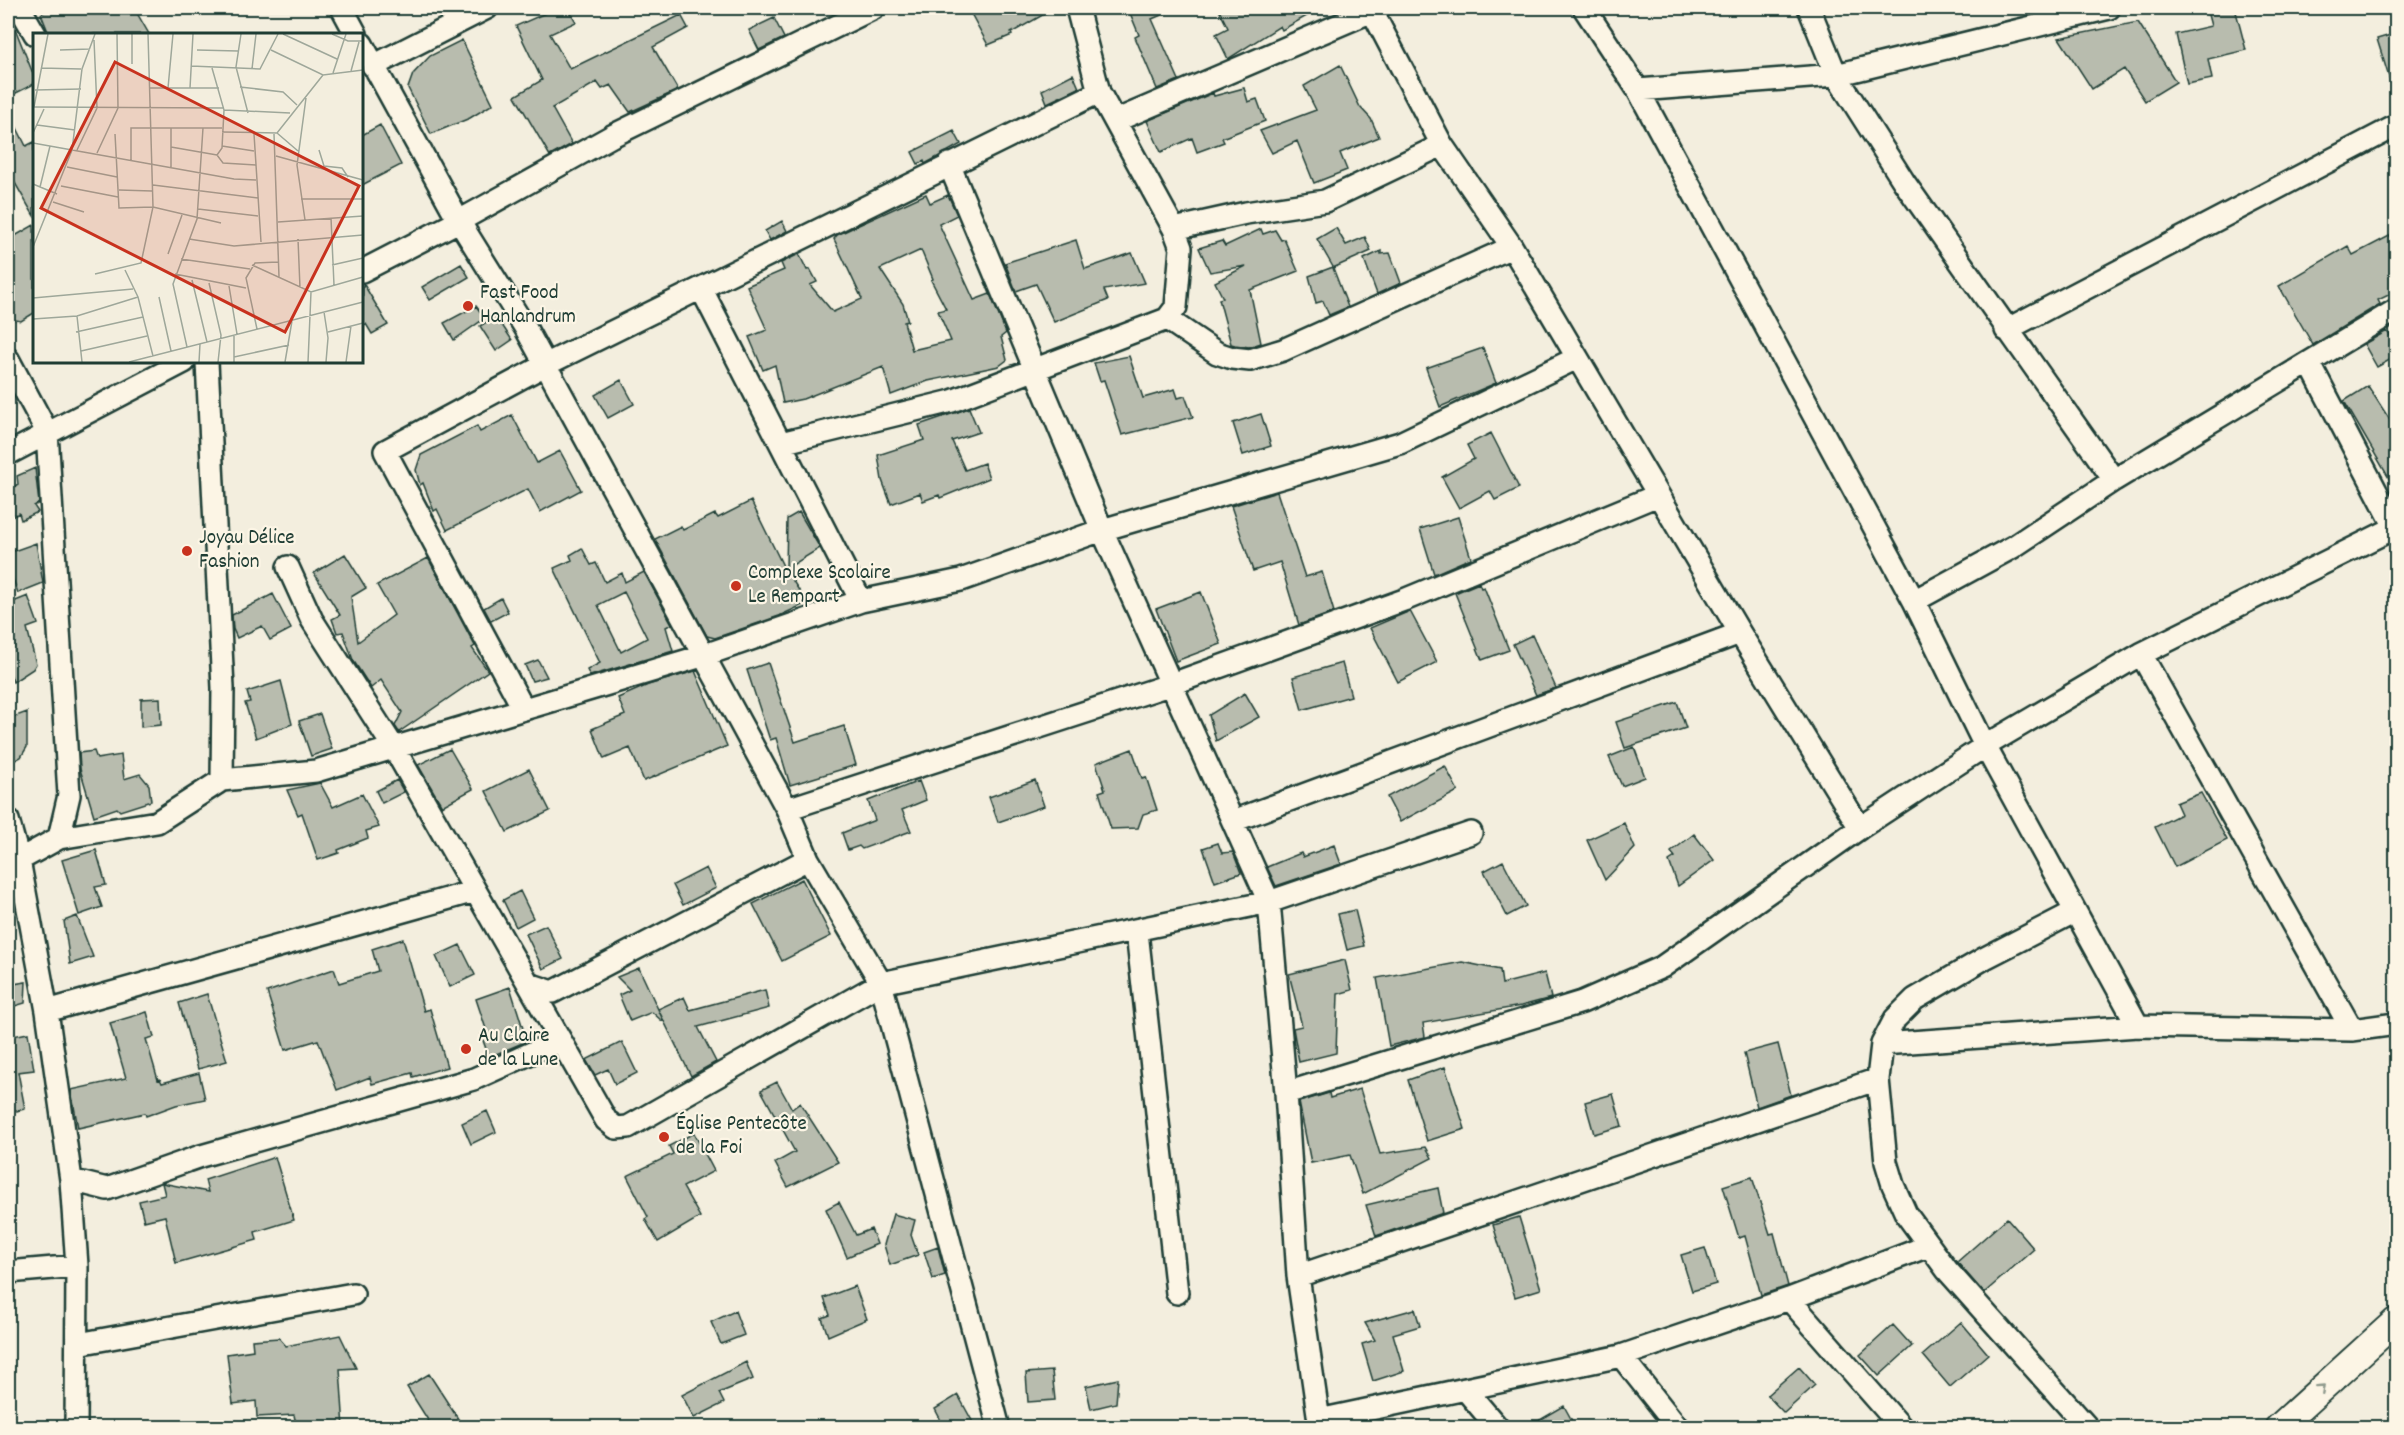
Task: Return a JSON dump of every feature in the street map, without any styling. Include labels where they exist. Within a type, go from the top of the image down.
[{"type":"main road","points":[[2278,1428],[2397,1321]]},
{"type":"street","points":[[20,8],[33,33]]},
{"type":"street","points":[[342,8],[355,33]]},
{"type":"street","points":[[373,66],[486,8]]},
{"type":"street","points":[[363,270],[459,221],[612,136],[874,8]]},
{"type":"street","points":[[781,443],[952,401],[1167,319],[1176,307],[1181,248],[1174,230],[1099,92],[1077,8]]},
{"type":"street","points":[[1584,8],[1638,90],[1914,601],[1985,746],[2138,1026]]},
{"type":"street","points":[[1809,8],[1836,75],[1904,182],[2006,330],[2114,480]]},
{"type":"street","points":[[1638,90],[1836,75],[2109,8]]},
{"type":"street","points":[[1115,122],[1375,9],[1442,146],[1512,248],[1740,633],[1860,828]]},
{"type":"street","points":[[363,46],[459,221],[526,329],[702,657],[787,809],[808,859],[881,983],[999,1428]]},
{"type":"street","points":[[523,708],[385,451],[545,365],[702,290],[950,164],[1099,92]]},
{"type":"street","points":[[2006,330],[2397,126]]},
{"type":"street","points":[[1174,230],[1275,208],[1325,201],[1442,146]]},
{"type":"street","points":[[950,164],[1038,370],[1102,530],[1269,902],[1286,1093],[1298,1276],[1320,1424],[1465,1389],[1621,1356],[1789,1299],[1928,1246]]},
{"type":"street","points":[[1167,319],[1217,353],[1250,360],[1283,350],[1512,248]]},
{"type":"street","points":[[702,290],[861,601]]},
{"type":"street","points":[[1914,601],[2013,547],[2114,480],[2397,310]]},
{"type":"street","points":[[13,861],[59,838],[158,822],[222,780],[316,771],[702,657],[861,601],[961,580],[1102,530],[1400,443],[1577,358]]},
{"type":"street","points":[[8,359],[47,432],[69,795],[59,838]]},
{"type":"street","points":[[8,454],[182,363]]},
{"type":"street","points":[[207,363],[223,688],[222,780]]},
{"type":"street","points":[[1286,1093],[1582,1002],[1662,967],[1860,828],[1985,746],[2141,654],[2396,528],[2310,364]]},
{"type":"street","points":[[787,809],[1172,684],[1404,600],[1658,495]]},
{"type":"street","points":[[288,567],[312,620],[393,748],[606,1120],[616,1128],[628,1127],[881,983],[1137,932],[1269,902],[1471,833]]},
{"type":"street","points":[[1233,821],[1740,633]]},
{"type":"street","points":[[2141,654],[2352,1030]]},
{"type":"street","points":[[8,820],[13,861],[47,1011],[71,1180],[78,1344],[76,1428]]},
{"type":"street","points":[[529,984],[553,992],[808,859]]},
{"type":"street","points":[[47,1011],[475,891]]},
{"type":"street","points":[[2074,912],[1985,958],[1915,999],[1895,1019],[1881,1044],[1878,1079],[1886,1162],[1906,1214],[1928,1246],[2088,1428]]},
{"type":"street","points":[[1137,932],[1177,1293]]},
{"type":"street","points":[[1881,1044],[2138,1026],[2352,1030],[2397,1024]]},
{"type":"street","points":[[71,1180],[107,1189],[201,1156],[474,1079],[560,1040]]},
{"type":"street","points":[[1298,1276],[1878,1079]]},
{"type":"street","points":[[8,1272],[76,1266]]},
{"type":"street","points":[[78,1344],[353,1294]]},
{"type":"street","points":[[1789,1299],[1902,1428]]},
{"type":"street","points":[[1621,1356],[1678,1428]]},
{"type":"street","points":[[1465,1389],[1498,1428]]},
{"type":"building","points":[[50,8],[134,8],[148,33],[49,33],[41,14]]},
{"type":"building","points":[[557,8],[568,8],[576,22],[550,34],[570,69],[681,15],[688,28],[653,47],[678,90],[630,112],[611,85],[602,89],[597,82],[552,108],[572,144],[550,156],[515,96],[542,80],[516,26]]},
{"type":"building","points":[[968,8],[1055,8],[1011,33],[1012,35],[988,45]]},
{"type":"building","points":[[1128,8],[1178,8],[1152,19],[1179,80],[1157,89],[1135,37],[1139,35]]},
{"type":"building","points":[[1218,8],[1321,8],[1282,30],[1280,26],[1228,59],[1216,34],[1228,28]]},
{"type":"building","points":[[2235,8],[2246,50],[2208,59],[2212,79],[2187,84],[2176,34],[2211,26],[2207,11]]},
{"type":"building","points":[[8,11],[33,74],[33,84],[8,97]]},
{"type":"building","points":[[774,18],[784,38],[759,50],[749,30]]},
{"type":"building","points":[[2138,22],[2176,82],[2145,101],[2124,69],[2092,89],[2059,38]]},
{"type":"building","points":[[2397,33],[2397,89],[2393,90],[2377,39]]},
{"type":"building","points":[[462,40],[493,104],[470,118],[431,134],[408,88],[413,74],[430,56]]},
{"type":"building","points":[[1340,65],[1360,107],[1371,119],[1379,137],[1340,153],[1347,170],[1314,183],[1297,141],[1272,153],[1260,131],[1316,110],[1304,86]]},
{"type":"building","points":[[1073,74],[1079,88],[1047,103],[1042,90]]},
{"type":"building","points":[[1244,88],[1248,102],[1257,99],[1265,121],[1222,138],[1224,142],[1197,152],[1192,138],[1161,152],[1147,121],[1213,93],[1214,96]]},
{"type":"building","points":[[8,110],[26,146],[33,142],[33,214],[8,171]]},
{"type":"building","points":[[380,125],[401,165],[363,184],[363,134]]},
{"type":"building","points":[[954,131],[961,144],[925,164],[924,161],[918,164],[912,152]]},
{"type":"building","points":[[926,194],[930,203],[948,195],[957,215],[939,224],[974,300],[990,294],[1006,333],[1001,337],[1007,360],[999,366],[928,381],[891,395],[883,367],[803,399],[783,403],[775,365],[763,370],[749,337],[767,330],[747,286],[784,270],[781,263],[799,254],[807,270],[810,269],[817,282],[810,285],[833,312],[862,299],[834,239],[837,235]],"holes":[[[921,250],[933,279],[931,280],[946,309],[938,311],[951,341],[912,350],[904,322],[908,321],[903,304],[880,269]]]},
{"type":"building","points":[[782,221],[787,231],[770,240],[765,231]]},
{"type":"building","points":[[33,226],[33,314],[21,321],[10,319],[11,315],[8,313],[8,240]]},
{"type":"building","points":[[1336,228],[1346,245],[1365,237],[1371,251],[1333,268],[1348,307],[1329,315],[1323,301],[1316,303],[1309,276],[1333,267],[1317,239]]},
{"type":"building","points":[[1261,229],[1263,234],[1275,230],[1281,240],[1284,239],[1298,271],[1250,290],[1261,343],[1249,347],[1235,345],[1231,344],[1219,299],[1223,298],[1215,282],[1246,266],[1210,272],[1199,248],[1222,241],[1225,246]]},
{"type":"building","points":[[2397,232],[2397,291],[2378,300],[2380,304],[2313,345],[2279,286],[2348,246],[2353,255]]},
{"type":"building","points":[[1076,240],[1085,269],[1132,253],[1145,283],[1104,290],[1108,300],[1054,322],[1036,284],[1016,291],[1005,263]]},
{"type":"building","points":[[1381,251],[1381,254],[1390,253],[1401,283],[1377,294],[1364,259]]},
{"type":"building","points":[[461,264],[469,277],[430,300],[422,287]]},
{"type":"building","points":[[363,283],[388,325],[372,334],[366,324],[363,326]]},
{"type":"building","points":[[476,306],[485,318],[454,340],[444,323]]},
{"type":"building","points":[[496,316],[512,340],[496,351],[480,326]]},
{"type":"building","points":[[2387,331],[2397,347],[2397,356],[2377,367],[2364,344]]},
{"type":"building","points":[[1483,348],[1496,383],[1440,407],[1426,368]]},
{"type":"building","points":[[1129,356],[1143,398],[1175,389],[1178,398],[1185,396],[1193,417],[1122,435],[1104,380],[1100,381],[1094,363]]},
{"type":"building","points":[[621,380],[634,404],[608,418],[595,395]]},
{"type":"building","points":[[2368,386],[2397,431],[2397,492],[2344,401]]},
{"type":"building","points":[[969,408],[979,432],[952,441],[965,470],[984,463],[989,478],[940,498],[939,495],[923,501],[920,493],[891,504],[882,480],[878,455],[924,440],[919,425]]},
{"type":"building","points":[[1261,414],[1271,446],[1243,455],[1233,423]]},
{"type":"building","points":[[512,415],[537,463],[560,451],[581,490],[540,512],[528,489],[447,530],[437,509],[434,511],[423,483],[420,485],[416,470],[421,455],[477,426],[480,432]]},
{"type":"building","points":[[1491,433],[1519,488],[1495,500],[1490,491],[1459,508],[1442,477],[1474,459],[1467,445]]},
{"type":"building","points":[[35,468],[39,503],[34,506],[38,512],[21,520],[19,513],[8,519],[8,490],[18,484],[17,476]]},
{"type":"building","points":[[1277,492],[1305,577],[1322,572],[1334,612],[1299,625],[1280,562],[1253,571],[1231,506]]},
{"type":"building","points":[[751,501],[786,572],[786,570],[807,603],[779,616],[715,638],[707,636],[655,539],[681,526],[683,530],[715,514],[718,518]]},
{"type":"building","points":[[799,512],[820,548],[786,569],[787,519]]},
{"type":"building","points":[[1458,517],[1471,558],[1434,574],[1420,529]]},
{"type":"building","points":[[36,543],[43,583],[18,593],[8,565],[8,553]]},
{"type":"building","points":[[582,548],[591,565],[596,563],[605,582],[622,573],[625,582],[644,572],[672,624],[666,627],[673,651],[590,676],[587,670],[600,663],[554,568],[572,560],[570,555]],"holes":[[[624,592],[647,638],[621,652],[598,605]]]},
{"type":"building","points":[[345,554],[366,588],[351,597],[358,642],[394,615],[377,585],[428,558],[475,646],[472,648],[488,671],[399,732],[395,726],[402,712],[381,680],[371,688],[353,660],[343,632],[337,633],[332,619],[340,615],[314,573]]},
{"type":"building","points":[[1479,583],[1481,588],[1484,587],[1509,650],[1482,660],[1455,593]]},
{"type":"building","points":[[1201,592],[1221,644],[1176,661],[1156,609]]},
{"type":"building","points":[[273,594],[291,629],[270,640],[262,626],[237,638],[233,629],[232,615]]},
{"type":"building","points":[[28,596],[38,624],[27,628],[36,664],[33,669],[13,682],[8,668],[8,604]]},
{"type":"building","points":[[501,598],[508,612],[491,621],[484,608]]},
{"type":"building","points":[[1410,611],[1437,662],[1398,682],[1370,628]]},
{"type":"building","points":[[1532,635],[1556,688],[1536,695],[1513,644]]},
{"type":"building","points":[[538,660],[547,677],[532,681],[525,665]]},
{"type":"building","points":[[768,663],[795,742],[844,726],[856,765],[790,785],[776,738],[770,740],[747,670]]},
{"type":"building","points":[[1342,663],[1351,696],[1302,710],[1293,677]]},
{"type":"building","points":[[695,671],[727,746],[644,781],[630,748],[604,759],[592,729],[625,715],[618,698],[648,685]]},
{"type":"building","points":[[281,681],[292,724],[256,738],[245,703],[250,702],[247,692]]},
{"type":"building","points":[[1245,693],[1259,717],[1216,741],[1209,715]]},
{"type":"building","points":[[160,698],[161,725],[141,727],[141,699]]},
{"type":"building","points":[[1677,702],[1686,728],[1625,748],[1616,722]]},
{"type":"building","points":[[27,712],[27,747],[21,757],[8,764],[8,719]]},
{"type":"building","points":[[320,714],[332,749],[311,756],[299,721]]},
{"type":"building","points":[[1634,747],[1645,777],[1622,786],[1609,757]]},
{"type":"building","points":[[450,749],[473,789],[442,806],[418,765]]},
{"type":"building","points":[[1132,749],[1142,778],[1146,777],[1157,810],[1143,814],[1138,828],[1111,829],[1099,792],[1105,790],[1096,763]]},
{"type":"building","points":[[94,751],[97,759],[121,755],[124,779],[140,774],[149,785],[151,801],[120,811],[117,808],[94,816],[80,769],[79,753]]},
{"type":"building","points":[[1445,766],[1458,791],[1400,822],[1387,797]]},
{"type":"building","points":[[529,769],[550,811],[507,832],[486,791]]},
{"type":"building","points":[[397,780],[404,792],[382,803],[376,791]]},
{"type":"building","points":[[1035,780],[1044,806],[998,822],[989,797]]},
{"type":"building","points":[[919,781],[926,800],[902,810],[911,831],[862,849],[859,846],[848,850],[842,833],[875,820],[868,801]]},
{"type":"building","points":[[320,783],[333,807],[362,794],[379,827],[366,831],[368,838],[338,850],[339,853],[318,860],[302,813],[298,815],[287,790]]},
{"type":"building","points":[[2201,793],[2227,840],[2175,867],[2155,827],[2181,814],[2176,803]]},
{"type":"building","points":[[1624,823],[1635,848],[1605,880],[1587,840]]},
{"type":"building","points":[[1694,834],[1714,860],[1678,886],[1669,861],[1675,857],[1671,852]]},
{"type":"building","points":[[1218,843],[1222,853],[1233,852],[1241,873],[1215,882],[1203,848]]},
{"type":"building","points":[[1334,845],[1341,864],[1276,886],[1267,867],[1301,853],[1303,857]]},
{"type":"building","points":[[96,850],[106,885],[95,887],[102,907],[79,915],[62,860]]},
{"type":"building","points":[[1503,861],[1526,906],[1507,916],[1484,871]]},
{"type":"building","points":[[706,868],[716,888],[683,905],[673,885]]},
{"type":"building","points":[[802,879],[831,936],[782,961],[753,904]]},
{"type":"building","points":[[520,891],[533,918],[516,927],[503,900]]},
{"type":"building","points":[[1355,910],[1364,946],[1347,950],[1338,914]]},
{"type":"building","points":[[77,916],[93,957],[70,964],[64,921]]},
{"type":"building","points":[[546,925],[563,959],[543,969],[526,934]]},
{"type":"building","points":[[403,939],[424,1011],[430,1009],[447,1067],[413,1077],[412,1073],[372,1084],[370,1077],[337,1090],[318,1040],[285,1050],[267,992],[334,969],[339,983],[378,971],[372,949]]},
{"type":"building","points":[[460,945],[475,975],[450,987],[436,956]]},
{"type":"building","points":[[1345,960],[1352,990],[1338,994],[1336,1053],[1299,1062],[1293,1028],[1302,1026],[1289,974]]},
{"type":"building","points":[[1462,962],[1500,970],[1502,984],[1545,973],[1551,998],[1521,1006],[1423,1023],[1425,1037],[1389,1046],[1377,978]]},
{"type":"building","points":[[639,968],[662,1021],[652,1012],[630,1021],[619,995],[630,990],[617,977]]},
{"type":"building","points":[[26,982],[25,1003],[8,1008],[8,985]]},
{"type":"building","points":[[510,987],[527,1041],[489,1057],[481,1035],[487,1032],[476,999]]},
{"type":"building","points":[[765,990],[769,1008],[698,1027],[716,1062],[691,1076],[658,1009],[684,997],[690,1010]]},
{"type":"building","points":[[207,994],[227,1061],[198,1069],[179,1003]]},
{"type":"building","points":[[147,1012],[154,1037],[146,1039],[158,1080],[160,1079],[162,1083],[199,1073],[205,1099],[176,1105],[146,1116],[145,1113],[78,1128],[71,1090],[126,1078],[110,1023]]},
{"type":"building","points":[[28,1033],[34,1070],[18,1072],[25,1109],[8,1113],[8,1037]]},
{"type":"building","points":[[622,1042],[637,1073],[615,1084],[608,1069],[595,1075],[586,1060]]},
{"type":"building","points":[[1778,1044],[1791,1095],[1757,1107],[1744,1053]]},
{"type":"building","points":[[1445,1067],[1465,1129],[1427,1141],[1408,1080]]},
{"type":"building","points":[[777,1082],[792,1109],[800,1103],[838,1162],[788,1187],[775,1163],[795,1152],[761,1090]]},
{"type":"building","points":[[1360,1089],[1380,1154],[1426,1147],[1432,1158],[1363,1194],[1350,1155],[1311,1163],[1299,1102],[1329,1093],[1330,1098]]},
{"type":"building","points":[[1613,1094],[1622,1126],[1594,1134],[1585,1102]]},
{"type":"building","points":[[487,1111],[496,1132],[471,1144],[462,1123]]},
{"type":"building","points":[[694,1133],[714,1171],[683,1187],[700,1217],[658,1242],[645,1219],[648,1217],[627,1176],[673,1154],[669,1146]]},
{"type":"building","points":[[275,1157],[294,1220],[255,1232],[257,1240],[176,1263],[165,1216],[144,1221],[139,1201],[165,1195],[162,1183],[208,1192],[205,1180]]},
{"type":"building","points":[[1752,1177],[1770,1234],[1774,1233],[1788,1286],[1761,1295],[1745,1236],[1739,1238],[1723,1186]]},
{"type":"building","points":[[1438,1188],[1443,1213],[1376,1236],[1366,1205]]},
{"type":"building","points":[[839,1202],[856,1235],[871,1229],[877,1244],[847,1257],[826,1209]]},
{"type":"building","points":[[893,1214],[915,1220],[911,1235],[918,1255],[890,1265],[884,1245]]},
{"type":"building","points":[[1519,1217],[1541,1289],[1515,1297],[1493,1225]]},
{"type":"building","points":[[2007,1218],[2034,1249],[1984,1293],[1957,1262]]},
{"type":"building","points":[[938,1247],[945,1275],[933,1279],[924,1252]]},
{"type":"building","points":[[1705,1248],[1716,1284],[1692,1291],[1681,1255]]},
{"type":"building","points":[[855,1286],[867,1319],[828,1336],[822,1318],[830,1315],[824,1298]]},
{"type":"building","points":[[1415,1309],[1420,1326],[1393,1334],[1404,1371],[1373,1381],[1362,1344],[1375,1340],[1365,1323]]},
{"type":"building","points":[[735,1311],[744,1335],[721,1344],[711,1322]]},
{"type":"building","points":[[1961,1322],[1988,1354],[1950,1387],[1923,1355]]},
{"type":"building","points":[[1893,1325],[1912,1346],[1879,1376],[1860,1355]]},
{"type":"building","points":[[340,1335],[356,1368],[340,1369],[344,1428],[297,1428],[294,1415],[257,1417],[256,1401],[233,1404],[227,1354],[253,1350],[252,1340],[279,1338],[286,1346]]},
{"type":"building","points":[[746,1362],[753,1379],[719,1393],[724,1403],[694,1418],[682,1395]]},
{"type":"building","points":[[1799,1367],[1815,1385],[1784,1413],[1767,1395]]},
{"type":"building","points":[[1052,1371],[1055,1400],[1028,1402],[1026,1373]]},
{"type":"building","points":[[429,1374],[464,1428],[433,1428],[407,1387]]},
{"type":"building","points":[[1118,1379],[1116,1403],[1091,1409],[1086,1386]]},
{"type":"building","points":[[958,1395],[976,1428],[945,1428],[935,1409]]},
{"type":"building","points":[[1564,1406],[1576,1428],[1526,1428]]},
{"type":"place","name":"Fast Food Hanlandrum","points":[[468,306]]},
{"type":"place","name":"Joyau Délice Fashion","points":[[187,551]]},
{"type":"place","name":"Complexe Scolaire Le Rempart","points":[[736,586]]},
{"type":"place","name":"Au Claire de la Lune","points":[[466,1049]]},
{"type":"place","name":"Église Pentecôte de la Foi","points":[[664,1137]]}]
